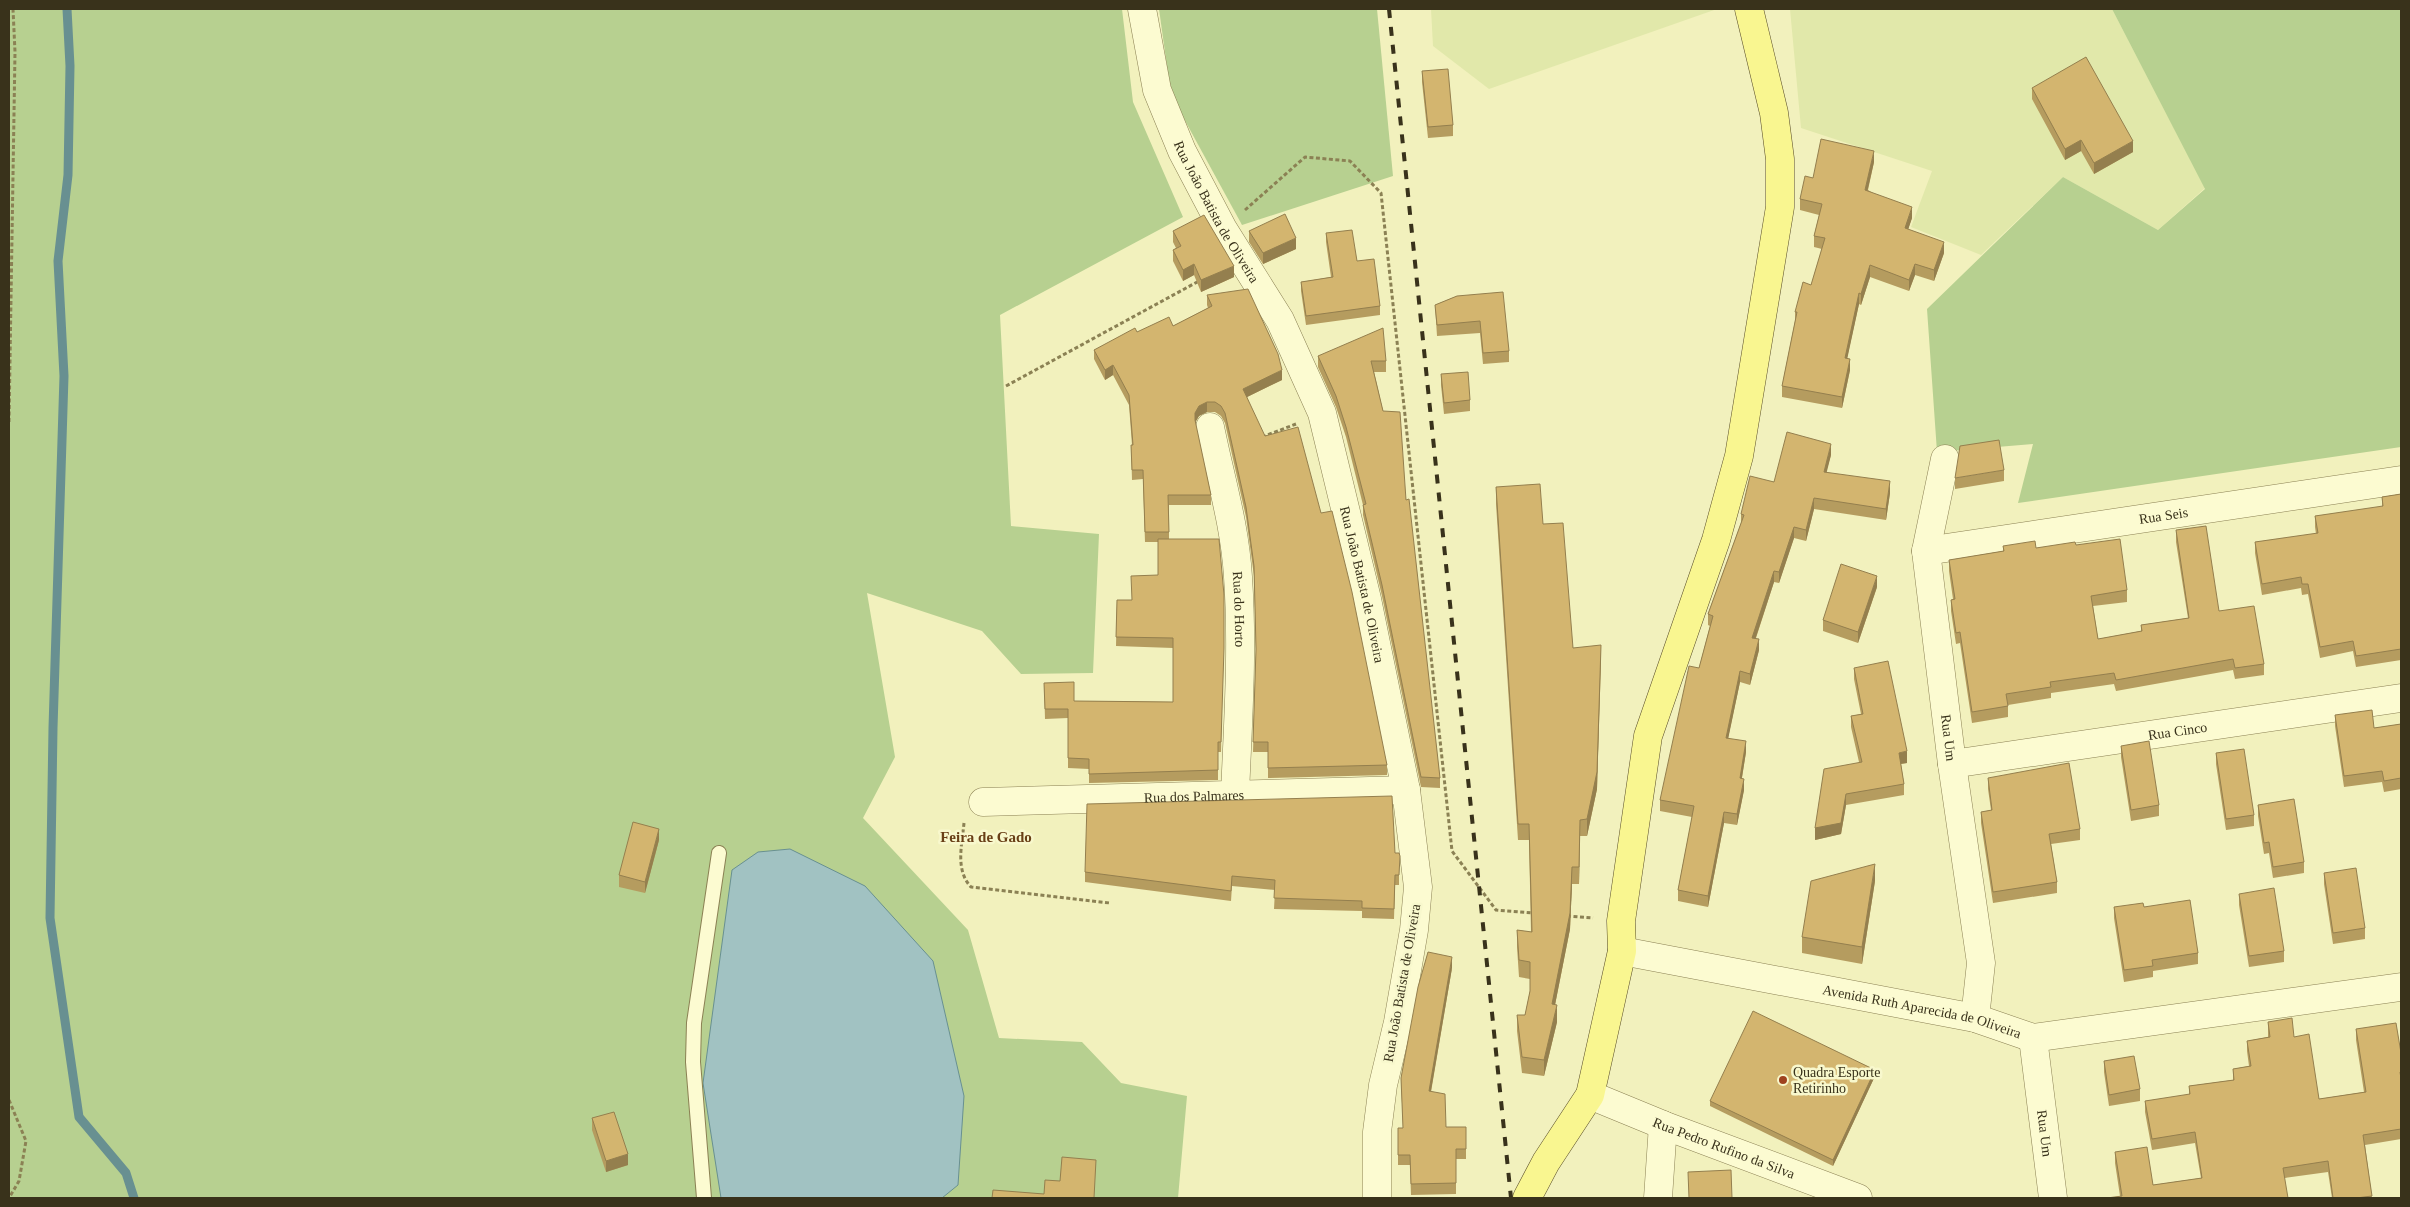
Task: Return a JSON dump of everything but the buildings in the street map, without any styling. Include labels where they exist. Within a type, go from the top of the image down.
[{"type":"main road","points":[[1527,1198],[1546,1162],[1590,1095],[1622,951],[1621,921],[1648,736],[1716,540],[1739,456],[1780,208],[1780,160],[1774,113],[1749,9]]},
{"type":"street","name":"Rua João Batista de Oliveira","points":[[1142,9],[1157,90],[1182,151],[1223,229],[1280,320],[1322,413],[1367,600],[1406,790],[1418,887],[1414,930],[1398,1022],[1383,1085],[1377,1132],[1377,1198]]},
{"type":"street","name":"Rua do Horto","points":[[1210,427],[1230,515],[1238,575],[1241,631],[1236,794]]},
{"type":"street","name":"Rua Um","points":[[1945,459],[1926,551],[1952,764],[1981,963],[1975,1018]]},
{"type":"street","name":"Rua Seis","points":[[1926,551],[2401,480]]},
{"type":"street","name":"Rua Cinco","points":[[1952,764],[2401,698]]},
{"type":"street","name":"Rua dos Palmares","points":[[983,802],[1406,790]]},
{"type":"street","name":"Avenida Ruth Aparecida de Oliveira","points":[[1622,951],[1975,1018],[2033,1038],[2401,987]]},
{"type":"street","name":"Rua Um","points":[[2033,1038],[2053,1198]]},
{"type":"street","name":"Rua Pedro Rufino da Silva","points":[[1590,1095],[1663,1125],[1858,1198]]},
{"type":"street","points":[[1658,1198],[1663,1125]]},
{"type":"lane","points":[[704,1198],[693,1062],[694,1023],[719,853]]},
{"type":"path","points":[[9,422],[15,52],[13,9]]},
{"type":"path","points":[[1223,229],[1305,157],[1350,162],[1381,193],[1452,851],[1496,910],[1535,914]]},
{"type":"path","points":[[1006,386],[1242,258]]},
{"type":"path","points":[[1260,438],[1322,413]]},
{"type":"path","points":[[983,802],[968,810],[964,820],[961,871],[965,881],[971,887],[1110,903]]},
{"type":"path","points":[[1563,916],[1621,921]]},
{"type":"path","points":[[9,1100],[26,1140],[19,1181],[9,1198]]},
{"type":"green space","points":[[9,9],[1122,9],[1133,102],[1183,217],[1000,315],[1011,526],[1099,534],[1093,673],[1021,674],[982,631],[867,593],[895,757],[863,818],[968,930],[999,1038],[1082,1042],[1121,1083],[1187,1096],[1178,1198],[9,1198]]},
{"type":"green space","points":[[1159,9],[1377,9],[1393,176],[1242,225],[1171,95]]},
{"type":"green space","points":[[1431,9],[1717,9],[1489,89],[1433,46]]},
{"type":"green space","points":[[1790,9],[2112,9],[2205,188],[2158,230],[2063,177],[1981,255],[1911,227],[1932,171],[1801,128]]},
{"type":"green space","points":[[2112,9],[2401,9],[2401,447],[2018,503],[2033,444],[1937,452],[1927,309],[2063,177],[2158,230],[2205,189]]},
{"type":"water","points":[[790,849],[865,886],[933,961],[964,1096],[958,1185],[942,1198],[721,1198],[703,1083],[732,870],[758,852]]},
{"type":"waterway","points":[[67,9],[70,66],[68,175],[58,261],[64,376],[53,728],[50,918],[79,1117],[126,1173],[134,1198]]},
{"type":"railway","points":[[1389,9],[1511,1198]]},
{"type":"place","name":"Quadra Esporte Retirinho","points":[[1783,1080]]},
{"type":"district","name":"Feira de Gado","points":[[986,837]]}]
